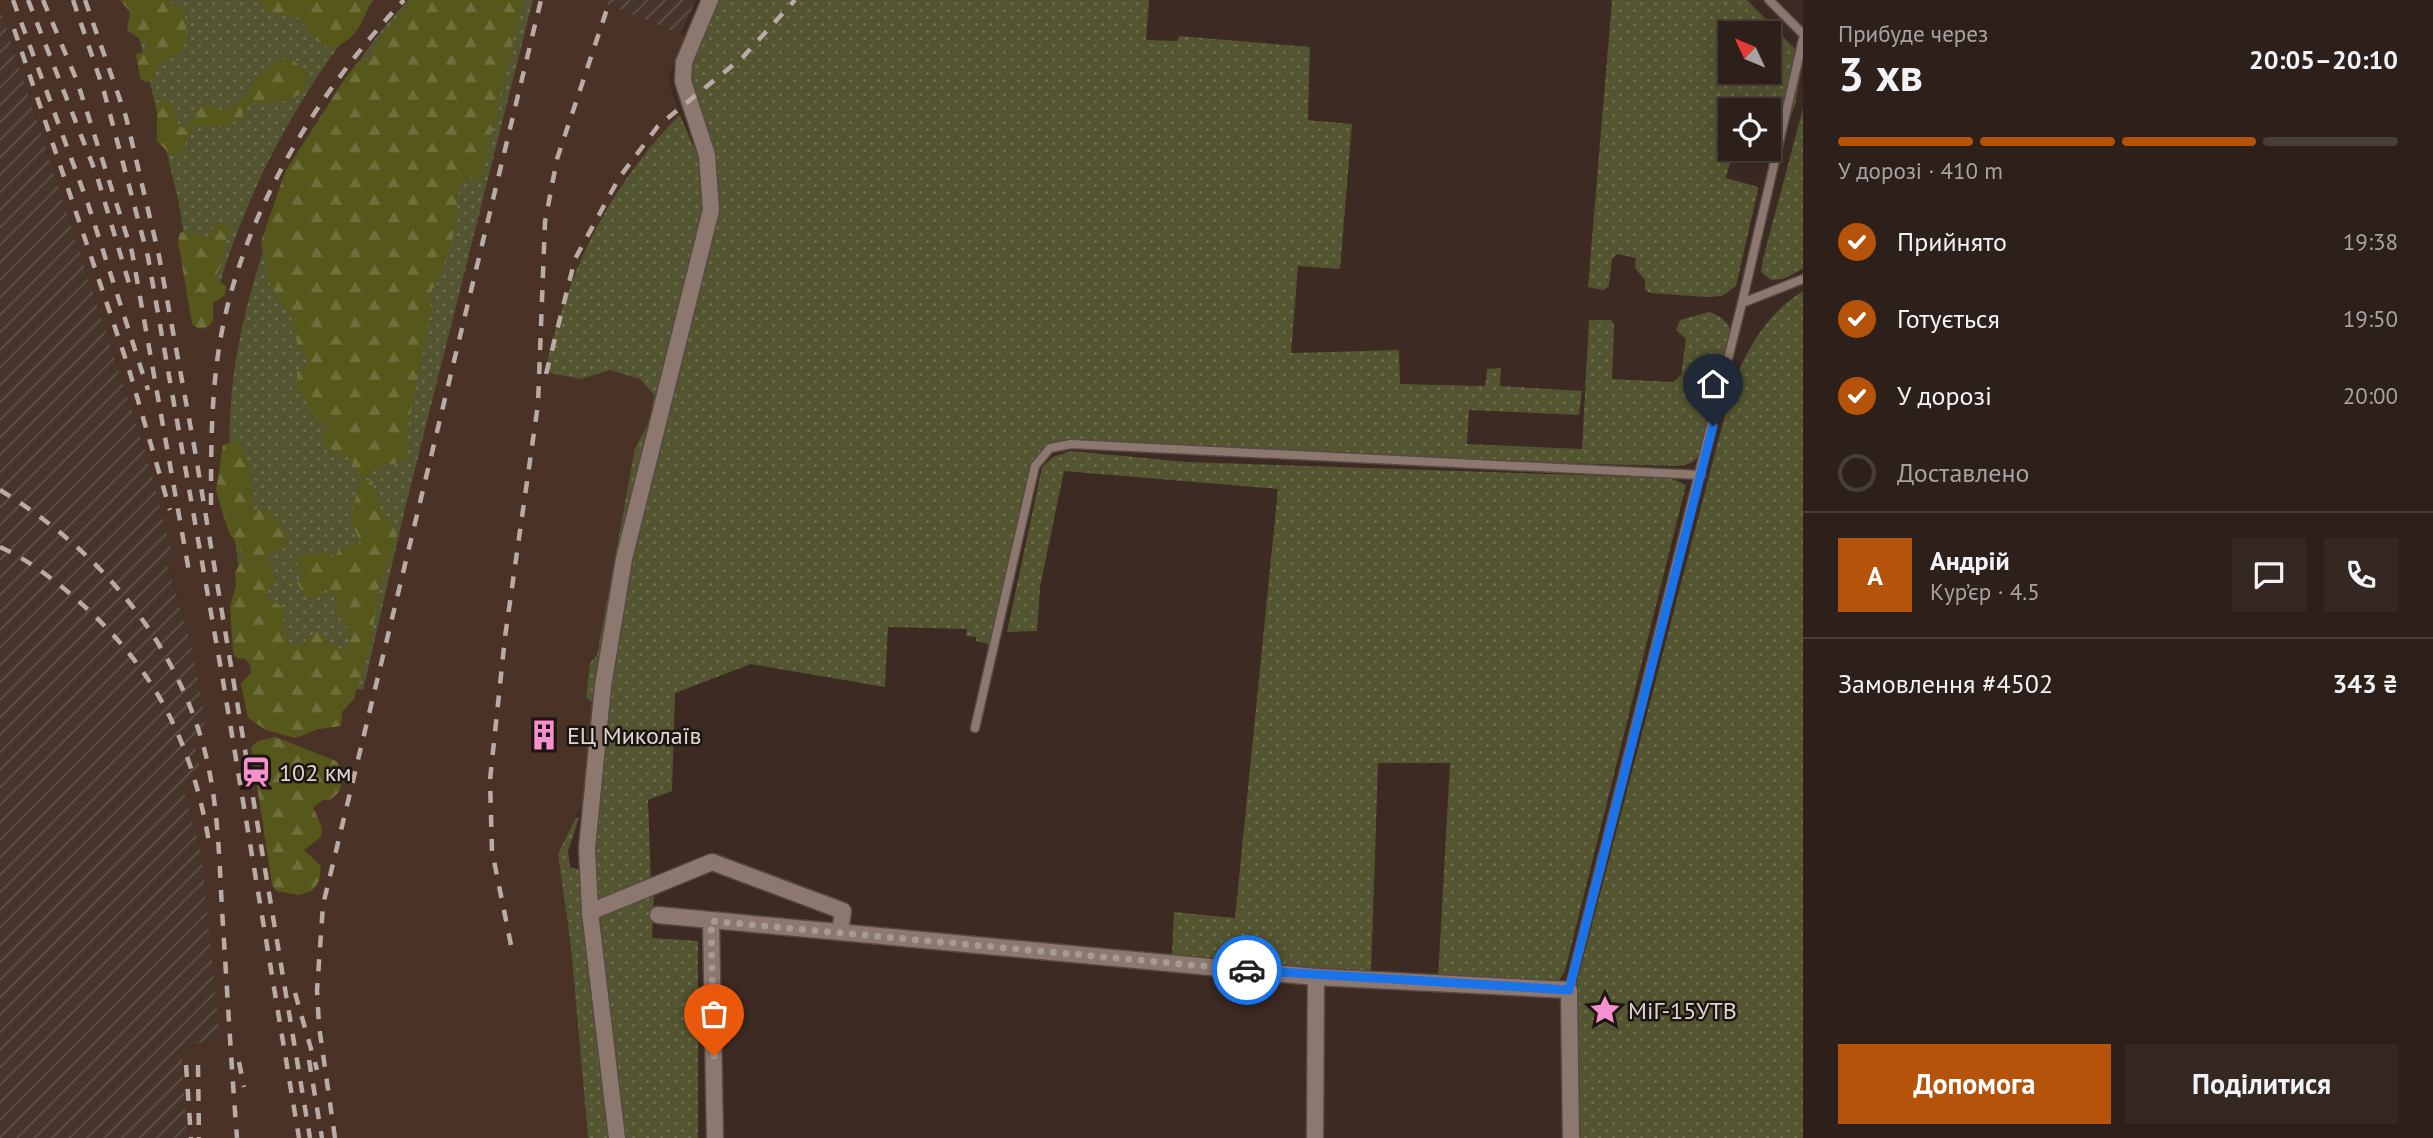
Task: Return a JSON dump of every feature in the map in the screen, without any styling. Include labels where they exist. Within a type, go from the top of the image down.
[{"type":"street","points":[[617,1138],[590,912],[587,848],[603,686],[624,559],[711,210],[708,155],[683,81],[684,62],[710,0]]},
{"type":"street","points":[[590,912],[712,862],[843,911],[840,931]]},
{"type":"street","points":[[658,915],[1316,977],[1569,990],[1571,1138]]},
{"type":"street","points":[[711,921],[715,1138]]},
{"type":"street","points":[[1315,1138],[1316,977]]},
{"type":"lane","points":[[1769,0],[1803,34]]},
{"type":"lane","points":[[1569,990],[1701,475],[1803,39]]},
{"type":"lane","points":[[1742,303],[1803,279]]},
{"type":"lane","points":[[975,728],[1035,466],[1050,448],[1071,444],[1701,475]]},
{"type":"shaded area","points":[[0,0],[130,0],[179,204],[193,293],[219,286],[234,235],[263,169],[291,116],[339,43],[374,0],[408,0],[361,58],[231,518],[247,633],[362,690],[533,0],[596,0],[685,36],[669,75],[670,87],[680,115],[627,175],[596,227],[568,289],[545,372],[581,379],[610,370],[640,379],[654,395],[649,423],[635,448],[597,655],[590,663],[586,697],[593,703],[590,786],[558,854],[571,947],[588,1138],[187,1138],[180,1048],[209,1041],[182,787],[200,769],[194,740],[190,641],[167,563],[174,561],[147,457],[0,9]]},
{"type":"shaded area","points":[[596,0],[696,0],[680,34]]},
{"type":"shaded area","points":[[0,9],[147,457],[174,561],[167,564],[190,641],[206,721],[194,740],[200,769],[183,788],[201,854],[220,1038],[181,1048],[187,1138],[0,1138]]},
{"type":"green space","points":[[120,0],[167,0],[185,12],[185,44],[177,55],[161,60],[153,80],[145,82],[140,78],[136,54],[146,51],[149,45],[127,30],[130,12]]},
{"type":"green space","points":[[130,0],[374,0],[325,66],[282,135],[247,208],[219,286],[193,293],[179,204]]},
{"type":"green space","points":[[259,0],[370,0],[364,18],[352,36],[336,46],[327,46],[317,41],[300,18],[271,12]]},
{"type":"green space","points":[[408,0],[533,0],[405,509],[363,690],[251,672],[230,482],[230,418],[235,364],[247,307],[263,251],[285,195],[340,89],[373,42]]},
{"type":"green space","points":[[411,0],[523,0],[482,173],[476,180],[468,178],[459,187],[452,243],[436,286],[430,290],[431,311],[406,436],[408,454],[400,461],[363,477],[347,456],[326,447],[323,437],[327,426],[311,411],[297,386],[297,371],[307,367],[309,357],[298,346],[291,317],[270,284],[261,242],[285,172],[346,77],[357,63],[370,58],[384,32]]},
{"type":"green space","points":[[710,0],[1149,0],[1146,40],[1177,41],[1179,36],[1310,47],[1308,120],[1352,124],[1340,269],[1298,266],[1291,353],[1399,350],[1400,384],[1485,386],[1487,369],[1501,368],[1500,386],[1582,391],[1579,415],[1469,410],[1467,444],[1582,449],[1589,320],[1611,320],[1614,324],[1612,379],[1673,382],[1681,375],[1686,339],[1676,330],[1680,320],[1709,312],[1717,315],[1729,326],[1731,343],[1702,448],[1694,460],[1679,466],[1188,454],[1071,442],[1059,445],[1032,471],[996,653],[987,655],[988,644],[976,641],[976,637],[966,636],[967,629],[888,627],[885,687],[751,664],[675,693],[672,791],[648,800],[651,882],[597,904],[590,848],[602,783],[609,687],[629,560],[715,209],[684,89]]},
{"type":"green space","points":[[1612,0],[1747,0],[1768,21],[1718,21],[1718,84],[1782,84],[1782,36],[1794,48],[1802,66],[1795,105],[1781,140],[1781,98],[1718,98],[1718,161],[1730,161],[1726,178],[1758,187],[1736,286],[1722,296],[1650,293],[1645,289],[1645,280],[1635,268],[1636,258],[1617,254],[1612,259],[1609,286],[1604,290],[1588,287]]},
{"type":"green space","points":[[290,58],[307,71],[304,89],[298,95],[281,102],[253,102],[245,108],[241,119],[219,127],[198,124],[190,133],[180,154],[172,156],[157,141],[157,104],[161,100],[168,101],[176,114],[176,120],[181,127],[186,128],[195,119],[199,105],[223,110],[235,107],[266,68]]},
{"type":"green space","points":[[1803,108],[1803,269],[1783,279],[1771,280],[1761,272],[1763,259]]},
{"type":"green space","points":[[680,115],[702,166],[705,209],[622,559],[601,687],[591,805],[586,808],[581,807],[590,786],[593,703],[586,697],[590,663],[597,655],[635,448],[649,423],[654,395],[640,379],[610,370],[581,379],[545,372],[565,301],[593,234],[631,171]]},
{"type":"green space","points":[[226,222],[231,231],[225,243],[216,279],[226,286],[225,295],[213,303],[213,316],[209,326],[199,329],[192,324],[178,241],[180,233],[186,231],[209,238],[214,226]]},
{"type":"green space","points":[[1803,291],[1803,1138],[1577,1138],[1575,990],[1732,388],[1759,333],[1779,310]]},
{"type":"green space","points":[[237,441],[248,464],[252,493],[251,510],[269,510],[286,534],[285,546],[265,556],[273,567],[274,583],[265,595],[283,608],[285,638],[294,647],[303,644],[317,630],[334,647],[343,649],[350,638],[348,629],[335,609],[337,596],[326,589],[317,597],[307,599],[297,583],[304,573],[296,561],[298,557],[325,553],[334,557],[340,549],[361,544],[350,519],[361,479],[372,481],[380,507],[396,532],[379,586],[364,668],[355,698],[342,712],[341,726],[319,729],[295,738],[266,730],[248,718],[241,684],[253,670],[246,659],[237,658],[233,652],[230,607],[236,585],[235,572],[243,560],[242,551],[229,533],[216,491],[223,445]]},
{"type":"green space","points":[[1071,451],[1186,462],[1670,478],[1686,485],[1565,971],[1551,993],[1540,997],[1450,991],[1438,979],[1450,763],[1378,763],[1371,974],[1175,958],[1172,954],[1174,912],[1235,918],[1278,489],[1064,471],[1040,587],[1037,631],[1007,632],[1042,467],[1053,457]]},
{"type":"green space","points":[[275,737],[336,761],[343,771],[340,791],[330,800],[323,800],[313,807],[322,828],[321,837],[304,850],[321,866],[319,881],[312,891],[299,895],[276,891],[272,884],[251,747],[258,741]]},
{"type":"green space","points":[[576,817],[579,818],[568,851],[570,867],[583,870],[613,1138],[588,1138],[571,947],[558,854]]},
{"type":"green space","points":[[654,892],[652,938],[698,941],[698,1138],[623,1138],[597,921],[599,916]]},
{"type":"railway","points":[[13,0],[88,204],[148,390]]},
{"type":"railway","points":[[28,0],[97,176],[131,290]]},
{"type":"railway","points":[[43,0],[77,81],[132,252],[190,577]]},
{"type":"railway","points":[[73,0],[103,88],[148,257],[222,675],[299,1138]]},
{"type":"railway","points":[[85,0],[126,117],[159,256],[195,451],[310,1138]]},
{"type":"railway","points":[[211,505],[215,378],[232,289],[247,244],[266,199],[314,113],[372,35],[404,0]]},
{"type":"railway","points":[[335,1138],[319,1026],[317,990],[323,905],[541,0]]},
{"type":"railway","points":[[511,945],[492,851],[490,780],[505,637],[538,404],[545,222],[557,159],[610,0]]},
{"type":"railway","points":[[546,374],[575,259],[619,178],[658,126],[743,57],[795,0]]},
{"type":"railway","points":[[14,29],[128,366],[170,510]]},
{"type":"railway","points":[[0,490],[67,538],[125,597],[149,629],[188,702],[202,741],[215,804],[237,1138]]},
{"type":"railway","points":[[0,547],[20,557],[75,598],[128,652],[149,680],[181,742],[193,775],[210,848]]},
{"type":"railway","points":[[295,993],[317,1070]]},
{"type":"railway","points":[[309,1060],[322,1138]]},
{"type":"railway","points":[[239,1062],[244,1087]]},
{"type":"railway","points":[[186,1065],[191,1138]]},
{"type":"railway","points":[[198,1065],[199,1138]]},
{"type":"way so far","points":[[714,1056],[711,921],[1247,970]]},
{"type":"place","name":"ЕЦ Миколаїв","points":[[544,735]]},
{"type":"place","name":"102 км","points":[[256,772]]},
{"type":"place","name":"МіГ-15УТВ","points":[[1605,1010]]},
{"type":"route","points":[[1247,970],[1316,977],[1569,990],[1713,426]]}]
